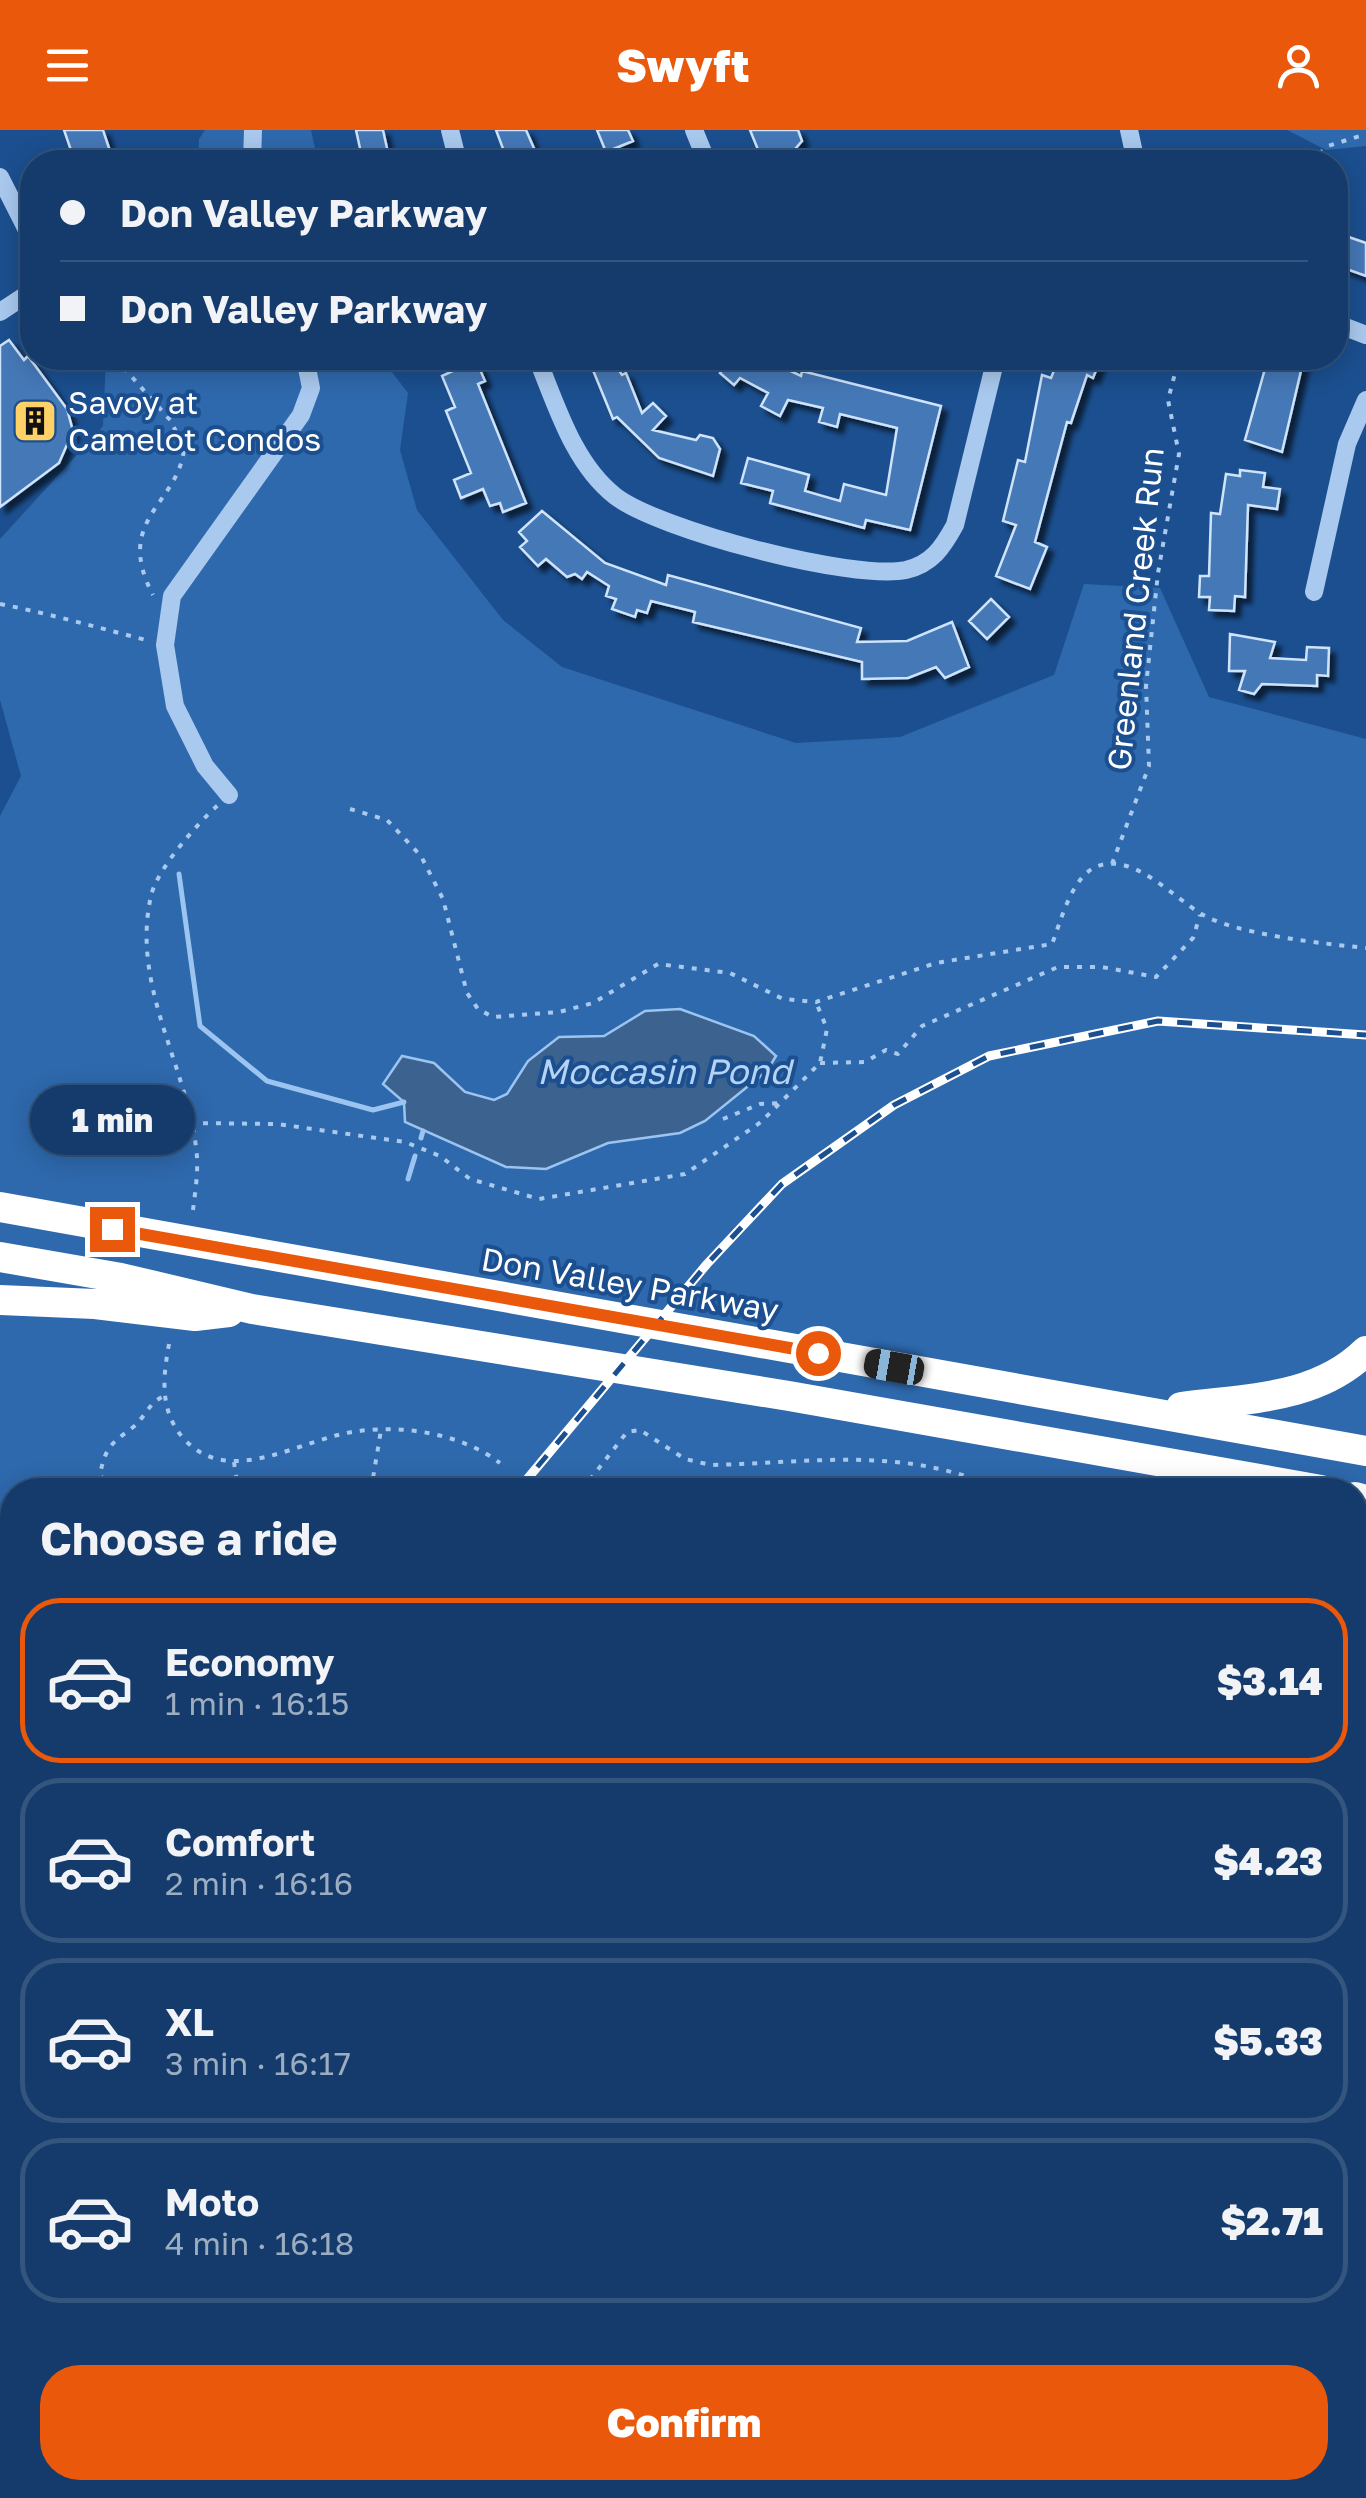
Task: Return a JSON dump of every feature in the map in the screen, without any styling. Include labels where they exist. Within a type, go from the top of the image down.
[{"type":"highway","name":"Don Valley Parkway","points":[[0,1207],[1366,1452]]},
{"type":"highway","points":[[0,1257],[121,1278],[252,1310],[790,1396],[1253,1478]]},
{"type":"highway","points":[[0,1300],[95,1304],[195,1316],[252,1310]]},
{"type":"highway","points":[[1153,1411],[1300,1392],[1349,1368],[1366,1351]]},
{"type":"street","points":[[0,177],[20,216]]},
{"type":"street","points":[[229,795],[204,766],[174,706],[165,645],[172,596],[300,416],[311,388],[307,370]]},
{"type":"street","points":[[542,370],[572,442],[615,496],[684,527],[866,573],[919,566],[946,543],[955,526],[993,370]]},
{"type":"street","points":[[1314,592],[1347,444],[1366,400]]},
{"type":"path","points":[[1324,150],[1366,134]]},
{"type":"path","points":[[125,370],[170,421],[184,448],[177,472],[150,516],[139,552],[145,579],[169,617]]},
{"type":"path","name":"Greenland Creek Run","points":[[1112,864],[1148,766],[1146,686],[1158,573],[1179,454],[1168,392],[1176,370]]},
{"type":"path","points":[[0,604],[40,610],[79,626],[165,645]]},
{"type":"path","points":[[193,1210],[197,1164],[190,1123],[151,989],[149,912],[152,892],[193,829],[229,795]]},
{"type":"path","points":[[350,809],[387,820],[421,856],[443,899],[467,993],[478,1010],[493,1017],[559,1012],[593,1003],[658,964],[730,973],[784,999],[816,1002],[936,963],[1052,944],[1076,887],[1095,866],[1112,864],[1152,878],[1201,914],[1228,924],[1366,948]]},
{"type":"path","points":[[820,1063],[864,1062],[886,1050],[898,1054],[922,1026],[1058,967],[1102,967],[1156,977],[1192,938],[1201,914]]},
{"type":"path","points":[[190,1123],[276,1124],[405,1142],[440,1156],[470,1179],[542,1199],[685,1174],[761,1122],[820,1063],[827,1029],[816,1002]]},
{"type":"path","points":[[723,1119],[760,1104],[781,1103]]},
{"type":"path","points":[[169,1344],[164,1396],[172,1421],[192,1446],[208,1456],[234,1462],[334,1435],[381,1430],[447,1438],[500,1463]]},
{"type":"path","points":[[103,1478],[100,1475],[116,1436],[133,1428],[151,1403],[164,1396]]},
{"type":"path","points":[[373,1478],[381,1430]]},
{"type":"path","points":[[591,1478],[627,1432],[640,1430],[686,1459],[710,1464],[872,1458],[966,1478]]},
{"type":"path","points":[[234,1462],[236,1478]]},
{"type":"shaded area","points":[[205,130],[311,130],[315,150],[199,150]]},
{"type":"shaded area","points":[[1287,130],[1366,130],[1366,146],[1326,150]]},
{"type":"shaded area","points":[[105,370],[390,370],[408,393],[400,450],[417,510],[503,620],[562,667],[796,743],[900,737],[1054,675],[1084,584],[1160,588],[1209,697],[1366,739],[1366,1478],[0,1478],[0,816],[21,776],[0,700],[0,539],[103,426]]},
{"type":"water","name":"Moccasin Pond","points":[[680,1009],[754,1036],[776,1056],[767,1071],[705,1121],[680,1133],[608,1143],[546,1169],[506,1167],[405,1122],[404,1102],[383,1084],[402,1056],[434,1063],[465,1092],[494,1100],[507,1094],[528,1061],[559,1037],[604,1036],[645,1011]]},
{"type":"building","points":[[64,130],[103,130],[110,150],[71,150]]},
{"type":"building","points":[[356,130],[383,130],[387,150],[360,150]]},
{"type":"building","points":[[496,130],[526,130],[535,150],[504,150]]},
{"type":"building","points":[[597,130],[628,130],[633,141],[605,150]]},
{"type":"building","points":[[750,130],[798,130],[802,141],[797,150],[758,150]]},
{"type":"building","points":[[1348,237],[1366,243],[1366,276],[1348,270]]},
{"type":"building","name":"Savoy at Camelot Condos","points":[[9,340],[20,355],[20,370],[38,370],[67,409],[73,431],[59,463],[0,507],[0,346]]},
{"type":"building","points":[[480,370],[485,381],[478,384],[526,503],[503,512],[500,503],[490,506],[483,489],[461,498],[454,480],[471,473],[446,411],[455,407],[442,376],[453,371]]},
{"type":"building","points":[[593,370],[626,373],[642,413],[653,403],[666,416],[653,430],[696,440],[700,435],[713,438],[720,449],[713,476],[659,458],[617,417],[613,419]]},
{"type":"building","points":[[788,370],[801,376],[802,371],[941,406],[910,530],[866,520],[864,528],[770,503],[773,491],[741,483],[748,458],[809,475],[805,491],[840,501],[844,484],[886,495],[897,428],[840,414],[837,427],[819,422],[823,408],[788,400],[780,416],[761,406],[768,393],[740,378],[734,385],[720,373]]},
{"type":"building","points":[[1054,370],[1096,370],[1093,378],[1087,375],[1071,423],[1067,422],[1035,542],[1047,547],[1030,589],[996,576],[1016,525],[1003,521],[1018,460],[1025,462],[1042,375],[1051,378]]},
{"type":"building","points":[[1265,370],[1301,370],[1282,452],[1245,440]]},
{"type":"building","points":[[1240,470],[1265,473],[1263,487],[1280,489],[1277,509],[1248,505],[1245,597],[1235,596],[1234,611],[1209,610],[1210,597],[1199,597],[1200,576],[1209,576],[1211,513],[1220,514],[1226,474],[1240,476]]},
{"type":"building","points":[[542,511],[605,563],[666,585],[668,575],[861,628],[857,642],[907,641],[952,622],[969,667],[945,678],[936,667],[908,678],[862,679],[862,662],[693,622],[695,612],[651,601],[647,613],[637,610],[635,617],[612,609],[616,599],[606,596],[609,586],[587,572],[582,579],[575,574],[567,577],[546,559],[538,566],[520,547],[527,541],[519,532]]},
{"type":"building","points":[[991,599],[1009,617],[987,639],[969,621]]},
{"type":"building","points":[[1230,634],[1275,642],[1270,658],[1306,660],[1307,647],[1329,648],[1328,676],[1317,675],[1317,686],[1262,684],[1254,694],[1239,690],[1245,671],[1229,671]]},
{"type":"waterway","points":[[179,874],[200,1026],[267,1081],[373,1110],[404,1102]]},
{"type":"waterway","points":[[421,1138],[423,1131]]},
{"type":"waterway","points":[[408,1179],[415,1156]]},
{"type":"railway","points":[[528,1478],[707,1264],[782,1184],[894,1105],[989,1056],[1158,1021],[1366,1035]]},
{"type":"place","name":"Savoy at Camelot Condos","points":[[35,421]]},
{"type":"route","points":[[112,1229],[818,1353]]}]
